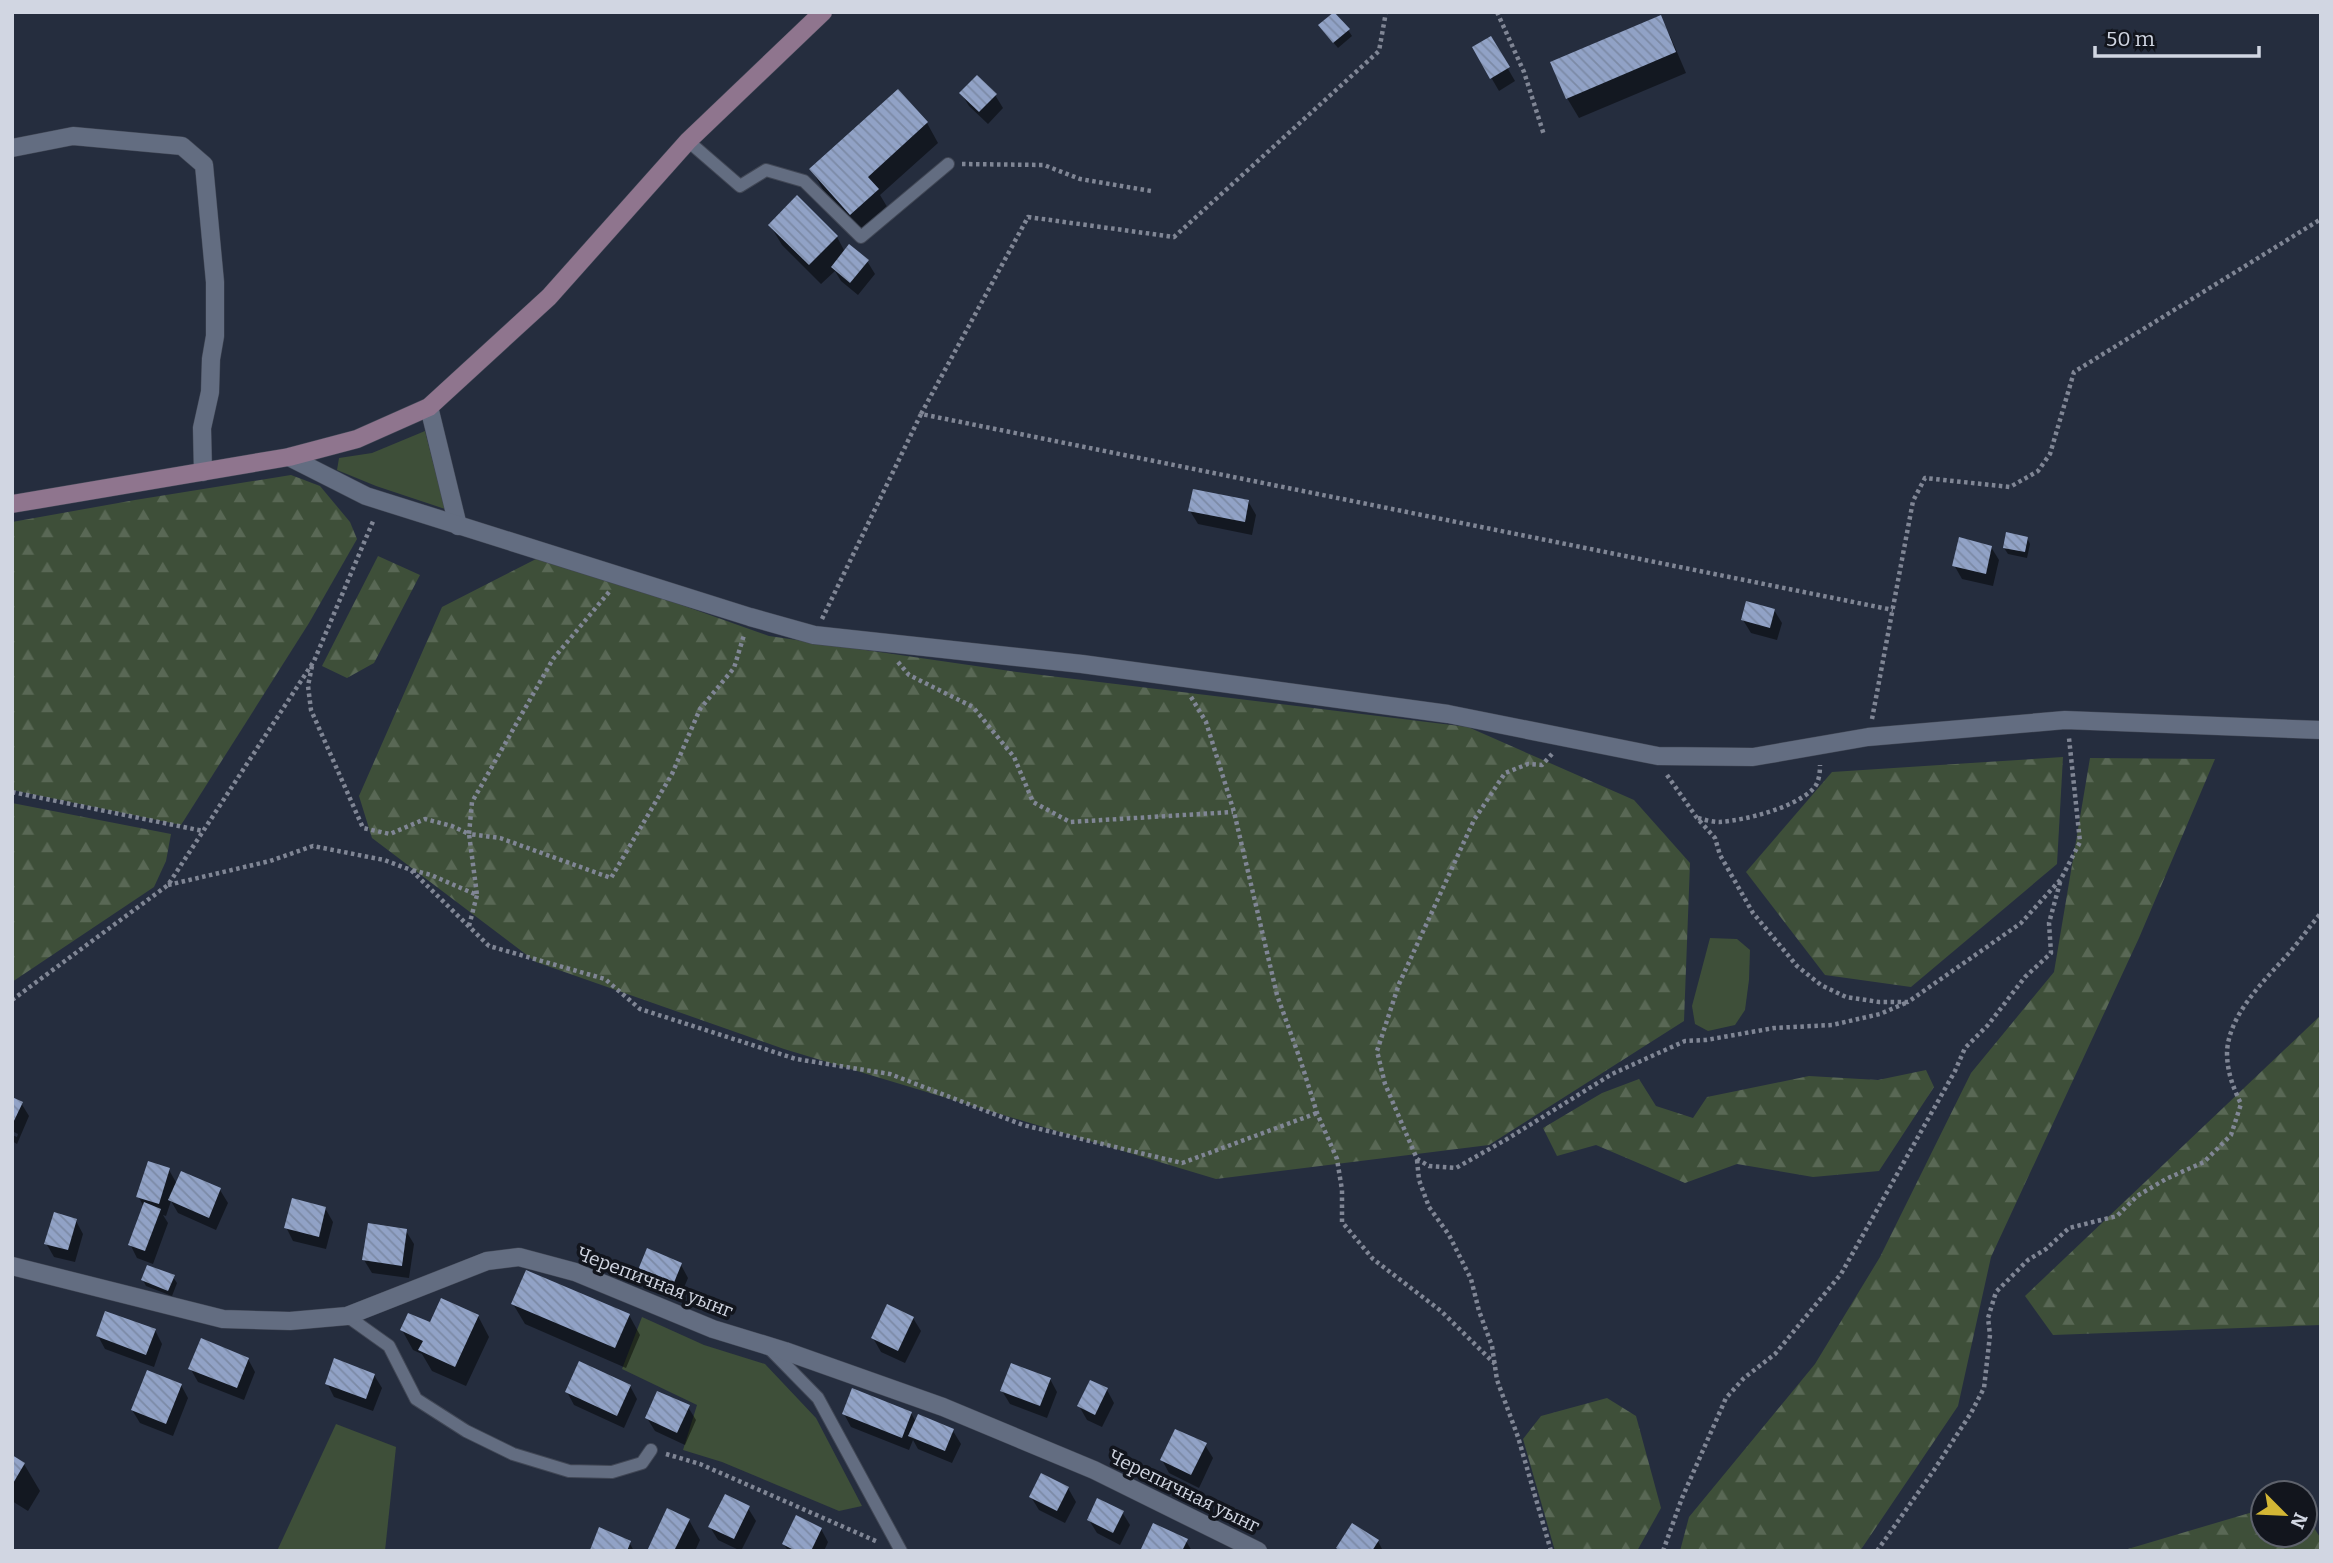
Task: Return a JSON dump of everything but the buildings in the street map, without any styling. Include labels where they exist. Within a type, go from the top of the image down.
[{"type":"main road","points":[[12,505],[289,457],[357,439],[429,407],[549,297],[688,141],[823,12]]},
{"type":"street","points":[[12,148],[73,136],[182,146],[204,164],[215,282],[215,335],[210,392],[202,428],[203,472]]},
{"type":"street","points":[[429,407],[458,526]]},
{"type":"street","points":[[289,457],[366,496],[814,635],[1082,664],[1448,714],[1658,756],[1754,757],[1868,737],[2065,720],[2321,730]]},
{"type":"street","name":"Черепичная уынг","points":[[12,1266],[223,1320],[290,1321],[347,1316],[487,1261],[519,1257],[575,1272],[713,1329],[943,1407],[1094,1470],[1258,1551]]},
{"type":"lane","points":[[688,141],[740,186],[766,170],[804,181],[860,237],[948,164]]},
{"type":"lane","points":[[347,1316],[389,1346],[416,1399],[466,1431],[513,1454],[569,1471],[612,1472],[642,1463],[651,1450]]},
{"type":"lane","points":[[768,1346],[818,1398],[901,1551]]},
{"type":"path","points":[[814,635],[922,414],[1028,217],[1174,237],[1379,51],[1386,12]]},
{"type":"path","points":[[1497,12],[1524,72],[1544,135]]},
{"type":"path","points":[[948,164],[1044,165],[1080,179],[1151,191]]},
{"type":"path","points":[[1868,737],[1913,501],[1925,478],[2010,487],[2038,471],[2050,454],[2074,372],[2321,219]]},
{"type":"path","points":[[922,414],[1893,610]]},
{"type":"path","points":[[366,496],[374,518],[314,661],[308,686],[311,710],[363,828],[390,834],[425,819],[469,834],[500,838],[611,878],[672,774],[700,709],[734,668],[750,617]]},
{"type":"path","points":[[469,926],[477,895],[469,834],[472,802],[553,659],[624,576]]},
{"type":"path","points":[[882,642],[909,675],[973,707],[1014,757],[1033,802],[1070,822],[1234,812]]},
{"type":"path","points":[[12,1000],[168,885],[314,661]]},
{"type":"path","points":[[1180,678],[1206,722],[1234,812],[1277,995],[1317,1114],[1337,1158],[1342,1190],[1342,1223],[1373,1259],[1441,1311],[1495,1364]]},
{"type":"path","points":[[1662,1551],[1726,1398],[1744,1378],[1775,1354],[1841,1274],[1955,1071],[1965,1048],[1988,1025],[2025,977],[2051,953],[2049,923],[2061,879],[2080,842],[2071,749],[2065,720]]},
{"type":"path","points":[[1551,1551],[1518,1437],[1497,1380],[1492,1346],[1471,1279],[1449,1235],[1429,1207],[1419,1180],[1416,1159],[1385,1084],[1377,1051],[1399,984],[1474,820],[1505,774],[1528,764],[1542,765],[1555,750],[1560,737]]},
{"type":"path","points":[[1697,818],[1717,822],[1755,816],[1792,802],[1814,789],[1820,775],[1821,745]]},
{"type":"path","points":[[1658,756],[1670,782],[1715,838],[1720,855],[1753,913],[1797,966],[1821,985],[1846,997],[1880,1002],[1908,1002]]},
{"type":"path","points":[[12,792],[203,831]]},
{"type":"path","points":[[168,885],[270,861],[313,846],[384,860],[431,875],[477,895]]},
{"type":"path","points":[[411,870],[489,946],[605,979],[640,1009],[796,1059],[890,1074],[1023,1125],[1182,1163],[1317,1114]]},
{"type":"path","points":[[1416,1159],[1429,1166],[1456,1168],[1612,1074],[1685,1041],[1774,1028],[1832,1025],[1880,1014],[1908,1002],[2021,923],[2061,879]]},
{"type":"path","points":[[1877,1551],[1934,1470],[1984,1388],[1990,1335],[1988,1318],[1996,1292],[2028,1260],[2046,1249],[2069,1228],[2117,1216],[2137,1196],[2204,1162],[2231,1135],[2241,1104],[2230,1082],[2227,1050],[2233,1031],[2242,1009],[2259,986],[2321,913]]},
{"type":"path","points":[[651,1450],[700,1464],[886,1545]]},
{"type":"green space","points":[[425,431],[445,509],[337,470],[339,458],[372,453]]},
{"type":"green space","points":[[291,475],[320,486],[350,522],[357,539],[309,623],[181,825],[12,790],[12,522]]},
{"type":"green space","points":[[378,556],[420,575],[374,663],[347,678],[322,666]]},
{"type":"green space","points":[[538,558],[614,581],[769,636],[1017,672],[1468,727],[1634,800],[1690,863],[1684,1021],[1489,1145],[1216,1179],[784,1049],[536,962],[372,838],[359,796],[442,607]]},
{"type":"green space","points":[[2063,757],[2057,864],[1911,987],[1825,975],[1746,872],[1832,772]]},
{"type":"green space","points":[[2090,758],[2215,759],[2139,938],[1991,1257],[1958,1406],[1860,1551],[1680,1551],[1689,1517],[1815,1364],[1880,1257],[1971,1073],[2054,972]]},
{"type":"green space","points":[[12,803],[171,834],[166,861],[154,887],[12,982]]},
{"type":"green space","points":[[1710,938],[1737,939],[1750,950],[1745,1010],[1735,1025],[1708,1031],[1695,1024],[1692,1006]]},
{"type":"green space","points":[[2321,1015],[2321,1325],[2053,1335],[2025,1296]]},
{"type":"green space","points":[[1926,1070],[1934,1087],[1879,1171],[1813,1177],[1737,1164],[1685,1183],[1596,1145],[1557,1156],[1543,1128],[1602,1093],[1639,1079],[1656,1106],[1693,1118],[1707,1097],[1809,1076],[1878,1080]]},
{"type":"green space","points":[[642,1317],[704,1345],[765,1364],[816,1418],[862,1506],[839,1511],[722,1462],[683,1450],[697,1405],[622,1369]]},
{"type":"green space","points":[[1607,1398],[1636,1416],[1661,1508],[1637,1551],[1555,1551],[1523,1439],[1541,1416]]},
{"type":"green space","points":[[336,1424],[396,1447],[385,1551],[277,1551]]},
{"type":"green space","points":[[2249,1513],[2249,1549],[2319,1549],[2319,1536],[2321,1539],[2321,1551],[2121,1551]]}]
